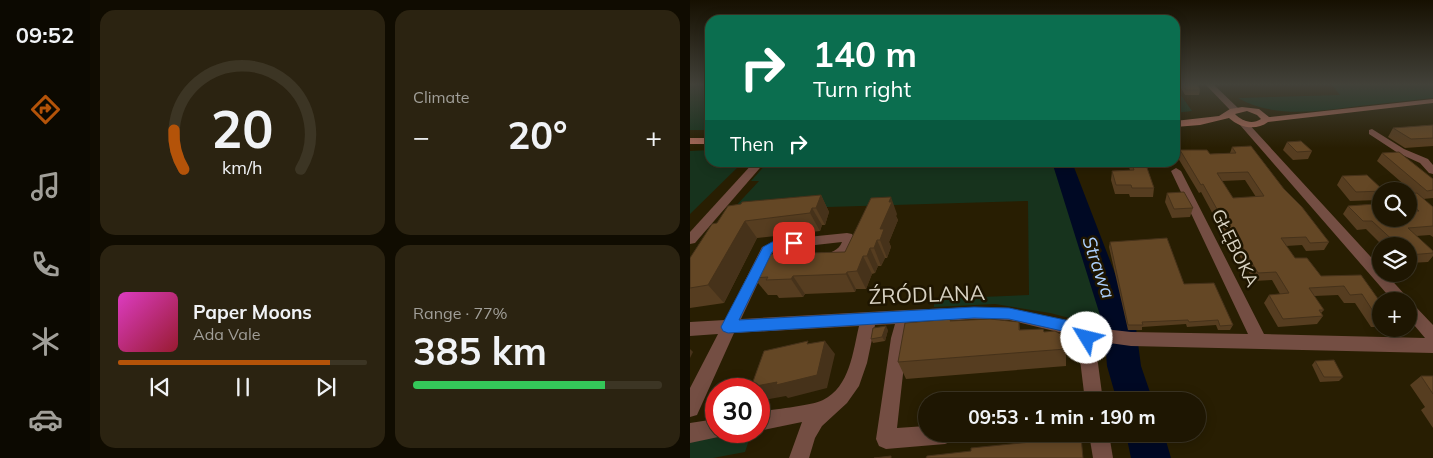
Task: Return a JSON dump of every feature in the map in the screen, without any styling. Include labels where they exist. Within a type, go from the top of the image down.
[{"type":"street","points":[[1228,105],[1394,292]]},
{"type":"street","points":[[1240,105],[1258,112],[1314,114]]},
{"type":"street","points":[[1180,123],[1263,122],[1393,105]]},
{"type":"street","points":[[1193,122],[1247,109]]},
{"type":"street","points":[[1258,112],[1265,116],[1263,122],[1264,146]]},
{"type":"street","points":[[1372,132],[1401,151],[1428,160],[1433,171]]},
{"type":"street","points":[[690,240],[756,167]]},
{"type":"street","name":"GŁĘBOKA","points":[[1176,170],[1260,341]]},
{"type":"street","points":[[690,408],[767,250],[772,246],[843,236],[849,239],[846,250],[839,256],[813,260]]},
{"type":"street","points":[[758,270],[776,265]]},
{"type":"street","name":"ŹRÓDLANA","points":[[690,329],[974,313],[1009,314],[1113,338],[1433,346]]},
{"type":"street","points":[[905,316],[899,338],[886,439],[918,436]]},
{"type":"street","points":[[799,458],[804,439],[812,422],[825,409],[840,399],[849,386],[858,367],[868,318]]},
{"type":"street","points":[[1417,318],[1433,336]]},
{"type":"street","points":[[1089,331],[1086,343],[1093,392]]},
{"type":"street","points":[[770,419],[825,409]]},
{"type":"street","points":[[690,433],[705,431]]},
{"type":"street","points":[[1100,442],[1103,458]]},
{"type":"green space","points":[[690,105],[705,105],[705,130],[690,130]]},
{"type":"green space","points":[[1180,105],[1188,105],[1192,111],[1180,112]]},
{"type":"green space","points":[[1253,105],[1365,105],[1297,112],[1267,109]]},
{"type":"green space","points":[[705,150],[705,167],[738,167],[690,214],[690,151]]},
{"type":"green space","points":[[763,167],[1056,167],[1109,328],[1050,313],[995,304],[934,307],[934,299],[1029,295],[1028,201],[732,210],[759,181],[751,181]]},
{"type":"green space","points":[[705,438],[705,443],[748,443],[745,452],[713,458],[690,458],[690,440]]},
{"type":"building","points":[[1433,125],[1433,138],[1411,139],[1393,128]]},
{"type":"building","points":[[1301,141],[1312,151],[1297,152],[1287,142]]},
{"type":"building","points":[[1251,146],[1284,189],[1302,207],[1329,242],[1310,243],[1306,237],[1281,238],[1295,258],[1307,258],[1321,276],[1361,275],[1373,292],[1372,310],[1362,294],[1350,295],[1344,286],[1309,288],[1324,310],[1319,310],[1323,316],[1283,319],[1269,295],[1289,293],[1276,272],[1258,273],[1242,246],[1238,247],[1203,184],[1201,185],[1180,150],[1207,150],[1210,154],[1236,153],[1232,147]],"holes":[[[1248,172],[1264,196],[1233,198],[1217,173]]]},
{"type":"building","points":[[1399,152],[1433,179],[1433,190],[1427,191],[1382,153]]},
{"type":"building","points":[[1133,167],[1147,167],[1154,188],[1132,188],[1131,185],[1116,185],[1112,171],[1134,170]]},
{"type":"building","points":[[1367,175],[1374,182],[1372,182],[1372,191],[1356,192],[1342,176]]},
{"type":"building","points":[[1184,192],[1193,208],[1174,209],[1167,193]]},
{"type":"building","points":[[1417,193],[1433,207],[1433,226],[1408,228],[1433,251],[1433,253],[1417,254],[1417,237],[1389,237],[1378,227],[1417,227],[1417,211],[1419,211],[1417,209]]},
{"type":"building","points":[[821,195],[816,208],[812,208],[810,213],[745,221],[708,285],[690,288],[690,258],[712,224],[717,223],[728,206],[741,204],[742,202]]},
{"type":"building","points":[[891,197],[889,202],[892,202],[880,229],[884,229],[880,240],[877,240],[874,248],[870,248],[867,256],[863,256],[857,271],[847,272],[846,274],[793,276],[791,279],[766,280],[768,277],[754,278],[770,254],[845,252],[871,198]]},
{"type":"building","points":[[1372,204],[1372,221],[1363,221],[1348,206]]},
{"type":"building","points":[[1167,238],[1184,284],[1214,283],[1233,325],[1220,326],[1218,320],[1189,322],[1188,320],[1142,322],[1143,325],[1128,325],[1110,242]]},
{"type":"building","points":[[951,319],[950,321],[990,319],[1019,322],[1019,330],[1043,329],[1044,332],[1055,331],[1064,336],[1066,349],[898,362],[905,323]]},
{"type":"building","points":[[886,326],[882,337],[871,339],[873,328]]},
{"type":"building","points":[[808,341],[807,344],[825,341],[817,375],[776,385],[777,382],[770,383],[770,378],[754,378],[764,351]]},
{"type":"building","points":[[1334,360],[1343,377],[1324,377],[1315,361]]},
{"type":"building","points":[[1421,376],[1433,376],[1433,394]]},
{"type":"building","points":[[1031,442],[1081,442],[1083,458],[926,458],[927,456],[971,451],[971,448]]},
{"type":"building","points":[[891,456],[891,458],[874,458]]},
{"type":"waterway","name":"Strawa","points":[[1064,167],[1120,328],[1124,366],[1132,392]]},
{"type":"waterway","name":"Strawa","points":[[1147,442],[1151,458]]},
{"type":"route","points":[[794,243],[772,246],[767,250],[745,297],[728,327],[974,313],[1009,314],[1089,331],[1087,338]]}]
